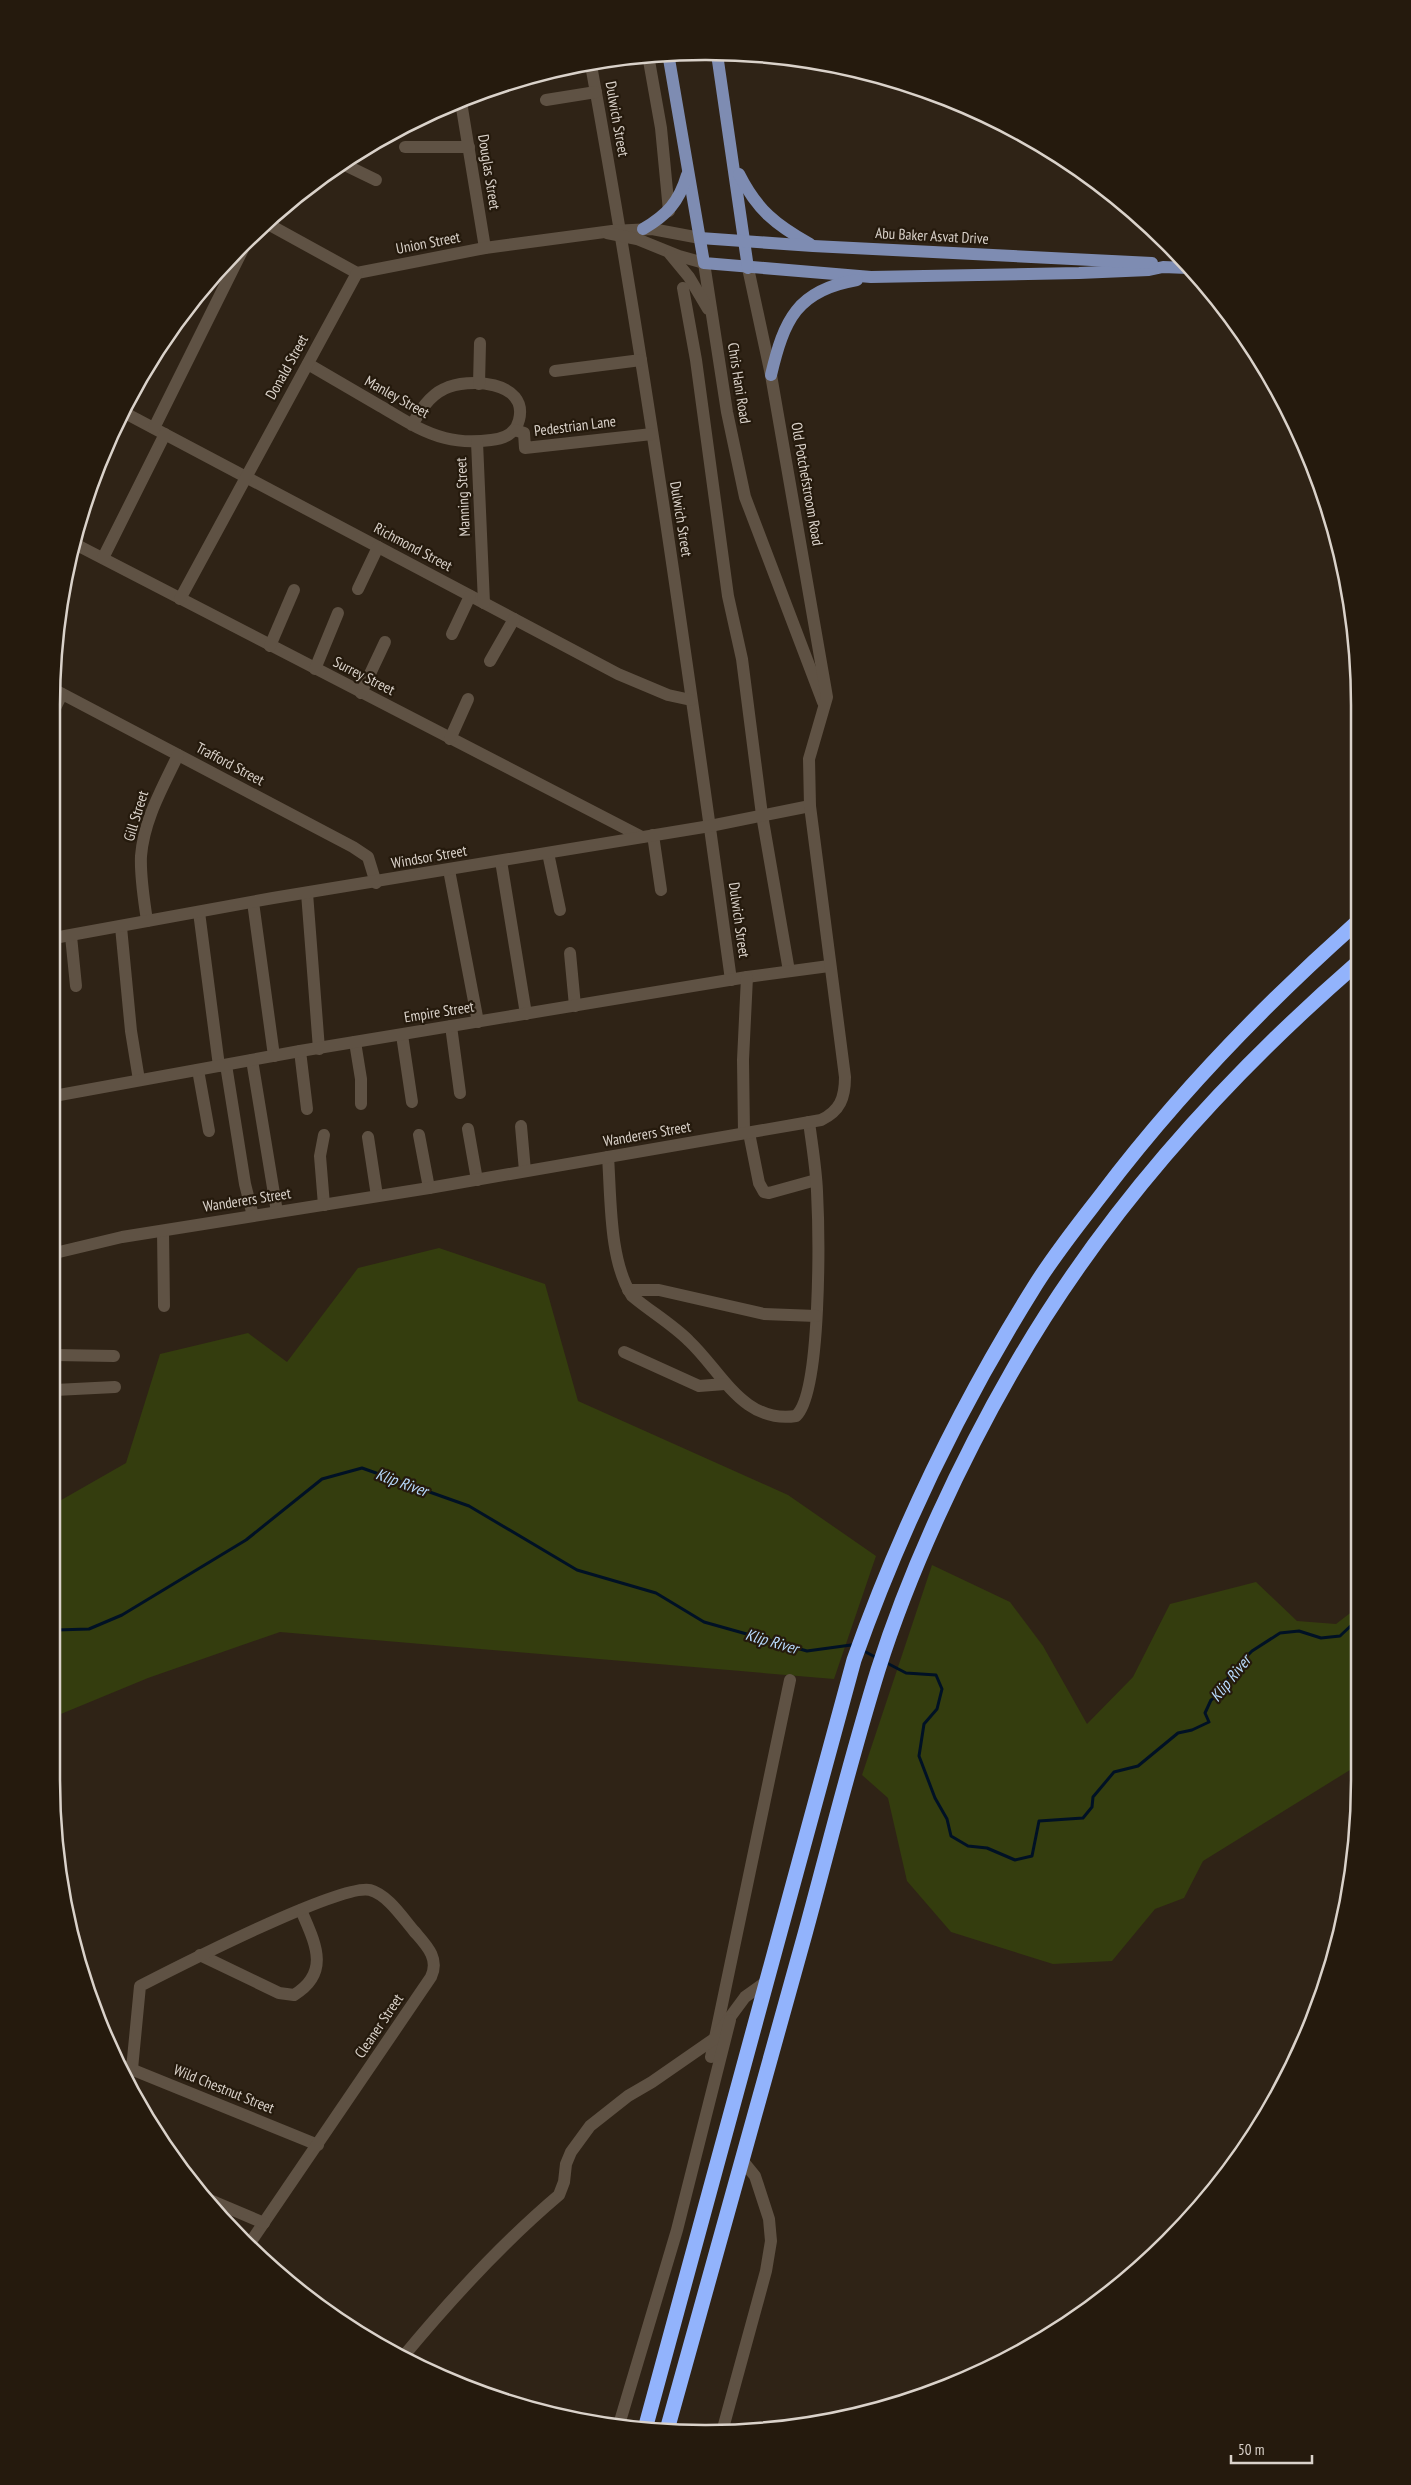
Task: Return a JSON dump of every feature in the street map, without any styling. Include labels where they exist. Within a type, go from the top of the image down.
[{"type":"highway","points":[[647,2422],[854,1660],[872,1609],[918,1500],[966,1404],[1034,1287],[1118,1173],[1198,1077],[1285,988],[1351,928]]},
{"type":"highway","points":[[669,2424],[879,1668],[939,1515],[1010,1376],[1053,1305],[1112,1220],[1164,1155],[1218,1095],[1287,1026],[1351,969]]},
{"type":"main road","points":[[718,60],[748,268]]},
{"type":"main road","name":"Chris Hani Road","points":[[669,61],[704,263]]},
{"type":"main road","points":[[735,168],[751,196],[767,215],[813,246]]},
{"type":"main road","points":[[643,229],[669,211],[679,197],[688,172]]},
{"type":"main road","name":"Abu Baker Asvat Drive","points":[[700,238],[813,246],[1150,262],[1162,267]]},
{"type":"main road","name":"Abu Baker Asvat Drive","points":[[704,263],[871,277],[1079,273],[1149,270],[1162,267],[1179,268]]},
{"type":"main road","points":[[772,375],[782,335],[799,306],[812,295],[826,288],[871,277]]},
{"type":"street","points":[[649,63],[661,128],[669,211]]},
{"type":"street","name":"Dulwich Street","points":[[592,70],[641,360],[731,980]]},
{"type":"street","points":[[546,100],[596,92]]},
{"type":"street","name":"Douglas Street","points":[[462,108],[485,248]]},
{"type":"street","points":[[405,147],[469,147]]},
{"type":"street","points":[[350,167],[376,180]]},
{"type":"street","points":[[273,227],[357,273]]},
{"type":"street","name":"Union Street","points":[[357,273],[485,248],[643,229],[700,238]]},
{"type":"street","name":"Union Street","points":[[621,233],[669,253],[704,263]]},
{"type":"street","points":[[669,253],[689,278],[712,316]]},
{"type":"street","name":"Chris Hani Road","points":[[704,263],[729,422],[745,496],[810,664],[820,698],[826,706]]},
{"type":"street","name":"Old Potchefstroom Road","points":[[748,268],[772,375],[827,697],[826,706]]},
{"type":"street","points":[[103,558],[227,273]]},
{"type":"street","name":"Donald Street","points":[[246,477],[357,273]]},
{"type":"street","points":[[683,288],[696,360],[710,478],[728,596],[742,659],[762,815],[789,971]]},
{"type":"street","points":[[479,384],[480,344]]},
{"type":"street","points":[[555,372],[641,360]]},
{"type":"street","name":"Manley Street","points":[[308,364],[412,425],[445,438],[477,442]]},
{"type":"street","points":[[412,425],[423,407],[444,388],[460,384],[479,384],[503,387],[513,393],[519,404],[520,418],[516,430]]},
{"type":"street","name":"Richmond Street","points":[[129,415],[647,688],[691,700]]},
{"type":"street","name":"Pedestrian Lane","points":[[516,430],[524,433],[525,448],[652,434]]},
{"type":"street","name":"Manning Street","points":[[484,603],[477,442],[495,440],[516,430]]},
{"type":"street","points":[[180,599],[246,477]]},
{"type":"street","name":"Surrey Street","points":[[80,546],[450,739],[647,836]]},
{"type":"street","points":[[358,589],[378,546]]},
{"type":"street","points":[[270,646],[294,590]]},
{"type":"street","points":[[452,634],[470,596]]},
{"type":"street","points":[[315,669],[338,613]]},
{"type":"street","points":[[490,661],[514,619]]},
{"type":"street","points":[[361,693],[385,642]]},
{"type":"street","name":"Trafford Street","points":[[60,693],[353,846],[368,857],[376,883]]},
{"type":"street","points":[[450,739],[468,699]]},
{"type":"street","name":"Wanderers Street","points":[[60,1252],[122,1237],[477,1180],[821,1120],[835,1112],[844,1097],[845,1089],[810,806],[810,759],[826,706]]},
{"type":"street","name":"Gill Street","points":[[147,921],[142,876],[144,837],[154,803],[178,755]]},
{"type":"street","name":"Windsor Street","points":[[60,937],[254,902],[710,826],[810,806]]},
{"type":"street","points":[[647,836],[661,890]]},
{"type":"street","points":[[548,853],[560,910]]},
{"type":"street","points":[[501,861],[526,1014]]},
{"type":"street","points":[[449,870],[478,1022]]},
{"type":"street","points":[[307,893],[319,1048]]},
{"type":"street","points":[[254,902],[274,1056]]},
{"type":"street","points":[[199,912],[222,1066],[253,1216]]},
{"type":"street","points":[[120,926],[131,1030],[139,1080]]},
{"type":"street","points":[[71,936],[76,986]]},
{"type":"street","points":[[570,953],[575,1006]]},
{"type":"street","name":"Empire Street","points":[[60,1095],[300,1051],[747,977],[829,966]]},
{"type":"street","points":[[747,977],[743,1060],[747,1133],[759,1183],[764,1192],[769,1193],[816,1180]]},
{"type":"street","points":[[451,1026],[460,1093]]},
{"type":"street","points":[[402,1035],[412,1102]]},
{"type":"street","points":[[355,1042],[361,1079],[361,1104]]},
{"type":"street","points":[[300,1051],[307,1109]]},
{"type":"street","points":[[252,1060],[277,1212]]},
{"type":"street","points":[[198,1070],[209,1131]]},
{"type":"street","points":[[608,1157],[615,1236],[628,1290],[632,1296],[677,1329],[742,1402],[757,1411],[775,1417],[796,1416],[801,1412],[806,1400],[816,1316],[819,1244],[816,1180],[809,1122]]},
{"type":"street","points":[[521,1126],[525,1171]]},
{"type":"street","points":[[468,1129],[477,1180]]},
{"type":"street","points":[[324,1135],[320,1156],[324,1204]]},
{"type":"street","points":[[419,1135],[429,1188]]},
{"type":"street","points":[[368,1136],[377,1196]]},
{"type":"street","points":[[163,1231],[164,1306]]},
{"type":"street","points":[[628,1290],[667,1291],[764,1314],[816,1316]]},
{"type":"street","points":[[624,1352],[699,1386],[725,1384]]},
{"type":"street","points":[[60,1355],[114,1356]]},
{"type":"street","points":[[60,1390],[114,1387]]},
{"type":"street","points":[[711,2057],[790,1680]]},
{"type":"street","name":"Cleaner Street","points":[[132,2069],[140,1986],[200,1955],[301,1910],[352,1890],[372,1890],[387,1901],[426,1946],[434,1959],[434,1965],[426,1986],[253,2239]]},
{"type":"street","points":[[200,1955],[279,1993],[294,1995],[311,1978],[316,1970],[318,1955],[301,1910]]},
{"type":"street","points":[[407,2352],[451,2299],[495,2252],[559,2195],[564,2182],[566,2164],[571,2152],[590,2126],[628,2096],[714,2039],[745,1997],[766,1982]]},
{"type":"street","points":[[621,2419],[677,2230],[731,2016]]},
{"type":"street","name":"Wild Chestnut Street","points":[[128,2068],[318,2146]]},
{"type":"street","points":[[724,2425],[766,2271],[771,2241],[769,2219],[755,2176],[742,2160]]},
{"type":"street","points":[[220,2204],[264,2223]]},
{"type":"green space","points":[[439,1248],[545,1284],[578,1401],[788,1495],[876,1556],[834,1679],[280,1632],[148,1678],[60,1714],[60,1501],[126,1463],[160,1354],[248,1333],[287,1362],[358,1268]]},
{"type":"green space","points":[[932,1565],[1010,1602],[1043,1646],[1087,1724],[1133,1677],[1170,1604],[1256,1582],[1297,1621],[1336,1624],[1351,1612],[1351,1769],[1203,1861],[1184,1898],[1155,1909],[1112,1961],[1053,1964],[951,1932],[907,1881],[888,1798],[862,1775]]},
{"type":"waterway","name":"Klip River","points":[[60,1630],[89,1629],[122,1615],[246,1540],[322,1479],[362,1468],[469,1506],[577,1570],[656,1593],[704,1622],[807,1651],[855,1646]]},
{"type":"waterway","name":"Klip River","points":[[885,1662],[906,1673],[936,1675],[942,1689],[937,1709],[924,1724],[919,1756],[935,1798],[947,1819],[951,1836],[968,1846],[987,1848],[1015,1860],[1032,1856],[1039,1821],[1083,1818],[1092,1807],[1093,1797],[1114,1772],[1138,1766],[1178,1733],[1192,1730],[1209,1722],[1205,1713],[1211,1700],[1220,1694],[1231,1672],[1252,1651],[1280,1633],[1299,1631],[1321,1638],[1340,1636],[1351,1626]]},
{"type":"waterway","name":"Klip River","points":[[862,1650],[877,1658]]}]
